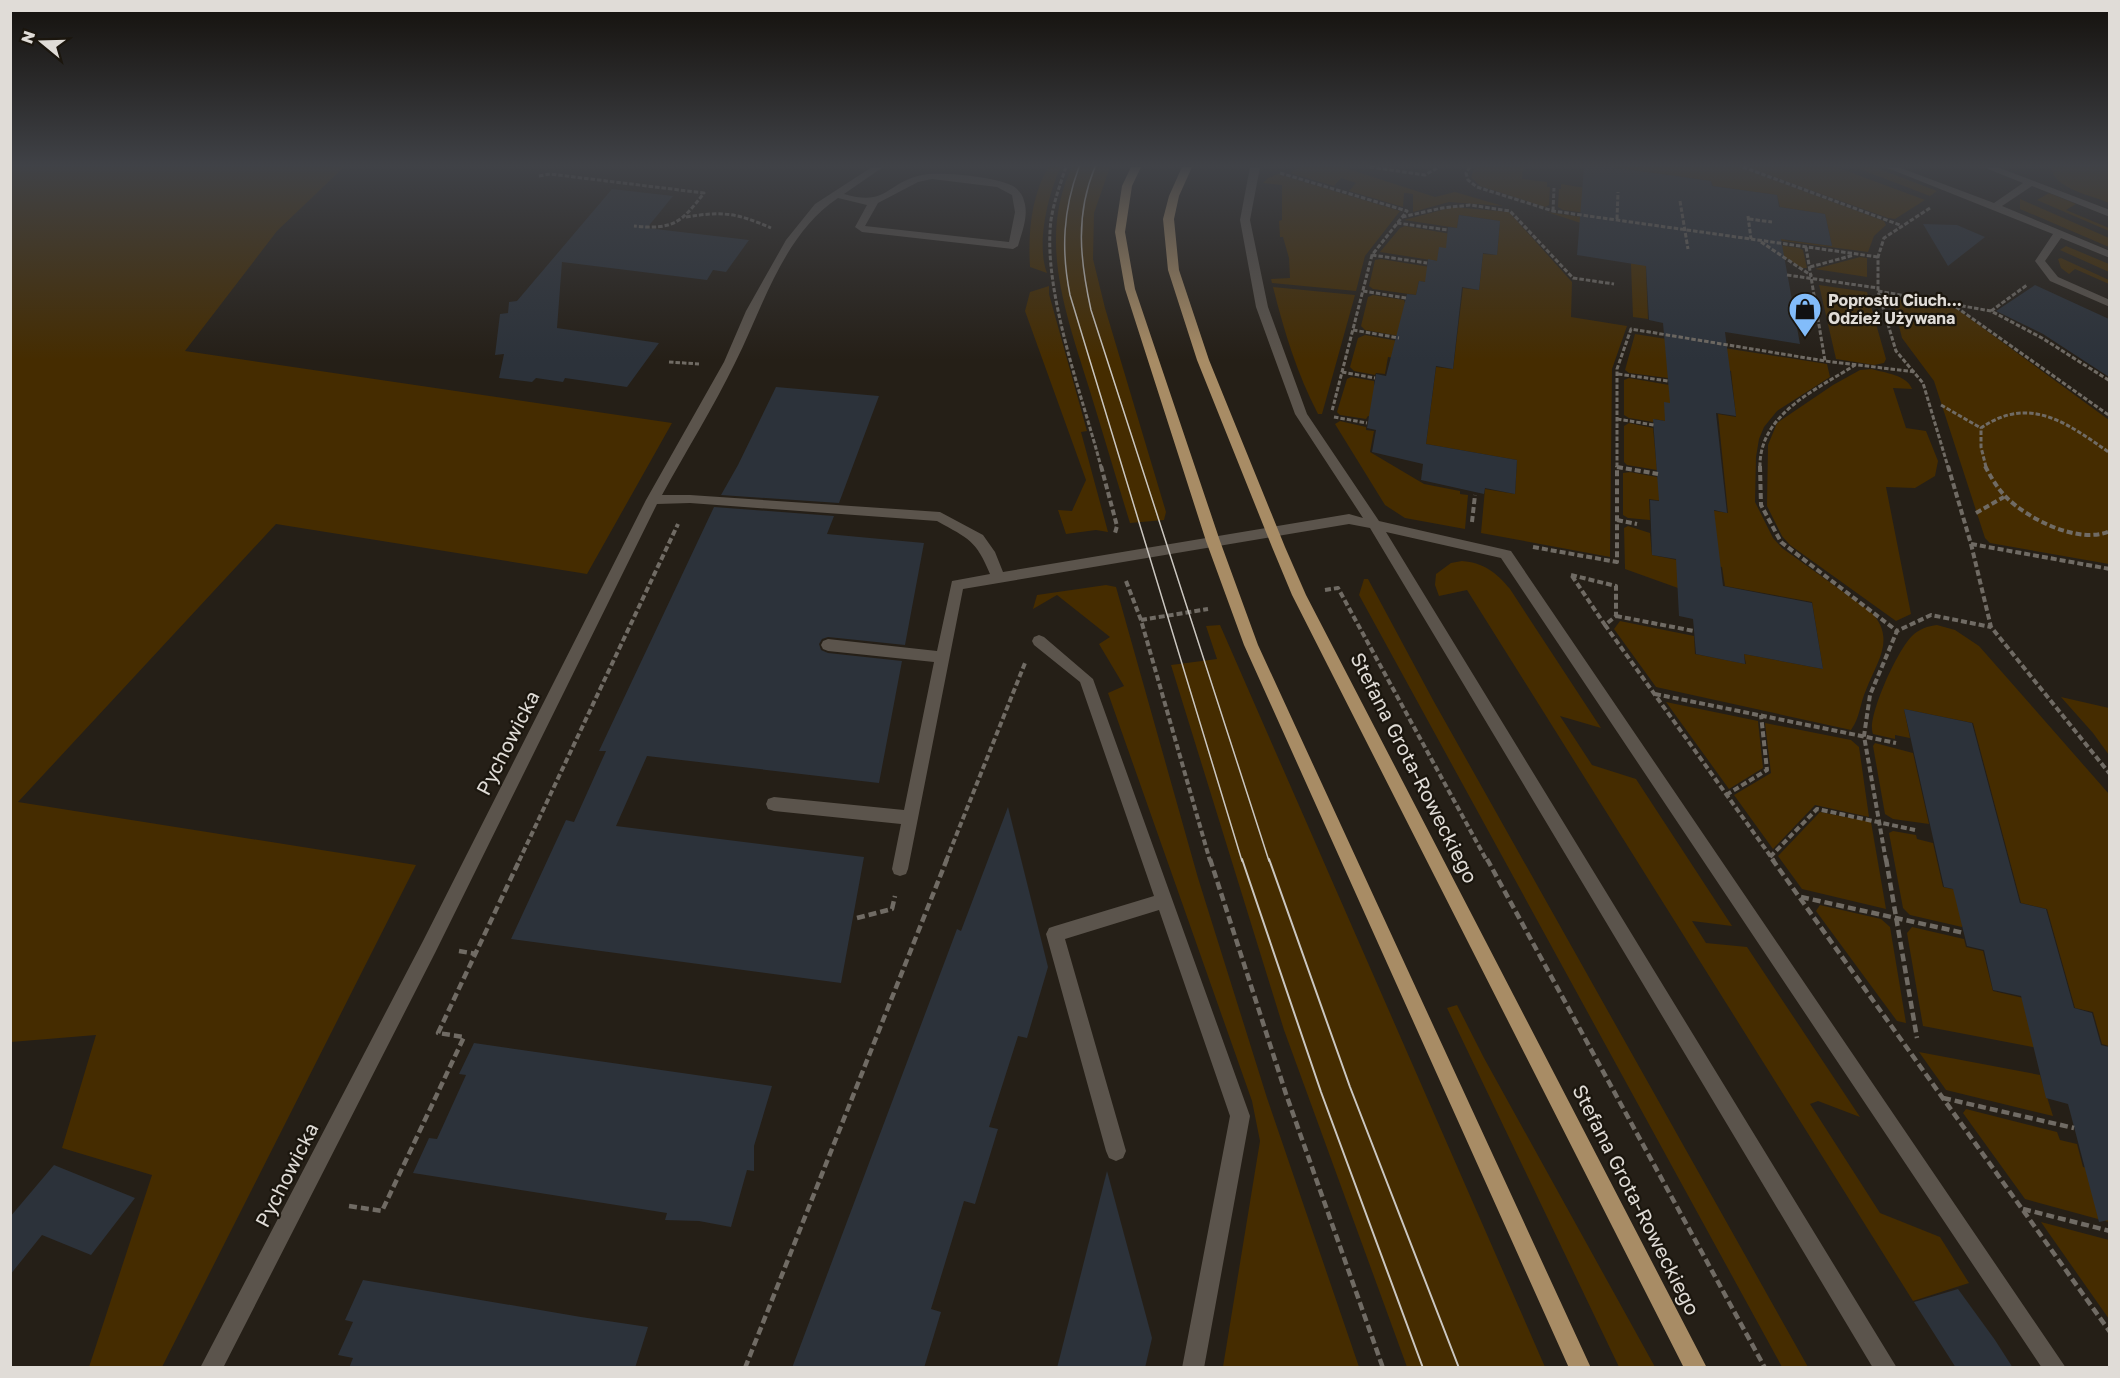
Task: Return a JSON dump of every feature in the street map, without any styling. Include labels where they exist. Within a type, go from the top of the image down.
[{"type":"main road","points":[[1120,231],[1130,289],[1214,541],[1270,691],[1580,1368]]},
{"type":"main road","name":"Stefana Grota-Roweckiego","points":[[1169,231],[1170,252],[1193,334],[1271,532],[1299,595],[1696,1368]]},
{"type":"street","name":"Pychowicka","points":[[210,1368],[429,947],[653,500],[730,362],[752,311],[798,231]]},
{"type":"street","points":[[882,231],[1013,246],[1018,231]]},
{"type":"street","points":[[1247,231],[1262,307],[1301,414],[1375,525],[1886,1368]]},
{"type":"street","points":[[2055,231],[2109,255]]},
{"type":"street","points":[[2059,233],[2040,261],[2054,279],[2109,304]]},
{"type":"street","points":[[653,500],[690,499],[940,517],[978,538],[988,552],[998,577]]},
{"type":"street","points":[[900,869],[957,585],[1349,519],[1506,554],[2055,1368]]},
{"type":"street","points":[[828,645],[943,657]]},
{"type":"street","points":[[1033,648],[1086,679],[1240,1116],[1193,1368]]},
{"type":"street","points":[[774,804],[910,818]]},
{"type":"street","points":[[1116,1151],[1055,934],[1164,901]]},
{"type":"path","points":[[1051,231],[1055,297],[1117,526],[1114,537]]},
{"type":"path","points":[[1367,423],[1330,416],[1372,255],[1389,231]]},
{"type":"path","points":[[1529,231],[1573,278],[1614,284]]},
{"type":"path","points":[[1686,231],[1688,249]]},
{"type":"path","points":[[1695,231],[1878,257]]},
{"type":"path","points":[[1750,231],[1751,239]]},
{"type":"path","points":[[1893,231],[1884,238],[1878,257],[1878,290],[1896,351],[1923,383],[1971,544],[1991,627],[2109,774]]},
{"type":"path","points":[[1758,240],[1812,277]]},
{"type":"path","points":[[1806,247],[1825,361]]},
{"type":"path","points":[[1810,267],[1857,254]]},
{"type":"path","points":[[1372,255],[1427,263]]},
{"type":"path","points":[[1788,274],[1991,311],[2042,338],[2109,381]]},
{"type":"path","points":[[1363,291],[1406,298]]},
{"type":"path","points":[[1953,305],[2109,416]]},
{"type":"path","points":[[1526,545],[1617,562],[1618,374],[1631,329],[1825,361],[1916,372]]},
{"type":"path","points":[[1353,330],[1399,338]]},
{"type":"path","points":[[669,362],[696,364]]},
{"type":"path","points":[[1855,365],[1795,403],[1770,427],[1760,452],[1761,505],[1781,542],[1897,631]]},
{"type":"path","points":[[1342,372],[1375,378]]},
{"type":"path","points":[[1618,374],[1668,381]]},
{"type":"path","points":[[1941,405],[1982,428]]},
{"type":"path","points":[[2109,450],[2066,423],[2041,414],[2017,412],[1997,417],[1982,428],[1979,442],[1988,473],[2004,496],[2041,521],[2074,533],[2106,533],[2109,531]]},
{"type":"path","points":[[1617,419],[1653,425]]},
{"type":"path","points":[[1617,467],[1658,474]]},
{"type":"path","points":[[1472,525],[1475,495]]},
{"type":"path","points":[[1976,513],[2004,496]]},
{"type":"path","points":[[349,1206],[382,1211],[464,1036],[438,1033],[690,499]]},
{"type":"path","points":[[1617,520],[1637,524]]},
{"type":"path","points":[[1971,544],[2109,569]]},
{"type":"path","points":[[1616,616],[1616,586],[1571,575],[2109,1332]]},
{"type":"path","points":[[1125,577],[1141,620],[1218,887],[1286,1094],[1383,1368]]},
{"type":"path","points":[[1322,590],[1338,588],[1765,1368]]},
{"type":"path","points":[[1141,620],[1237,605]]},
{"type":"path","points":[[1917,1038],[1864,736],[1870,694],[1897,631],[1931,615],[1991,627]]},
{"type":"path","points":[[1605,625],[1616,616]]},
{"type":"path","points":[[1616,616],[1694,631]]},
{"type":"path","points":[[745,1368],[1033,648]]},
{"type":"path","points":[[1654,694],[1896,743]]},
{"type":"path","points":[[1726,795],[1767,771],[1761,715]]},
{"type":"path","points":[[1770,857],[1817,809],[1915,830]]},
{"type":"path","points":[[857,918],[892,909],[900,869]]},
{"type":"path","points":[[1800,896],[1964,933]]},
{"type":"path","points":[[1942,1098],[2074,1128]]},
{"type":"path","points":[[2022,1209],[2109,1231]]},
{"type":"shaded area","points":[[11,231],[277,231],[185,351],[672,423],[587,574],[276,524],[18,802],[416,865],[162,1367],[89,1367],[152,1175],[62,1148],[96,1035],[11,1042]]},
{"type":"shaded area","points":[[1031,231],[1043,231],[1044,261],[1047,273],[1030,267]]},
{"type":"shaded area","points":[[1057,231],[1094,231],[1093,259],[1105,308],[1166,512],[1164,520],[1130,523],[1072,333],[1059,278]]},
{"type":"shaded area","points":[[1280,231],[1384,231],[1365,256],[1356,291],[1272,283],[1271,279],[1290,278],[1289,258],[1283,237],[1280,237]]},
{"type":"shaded area","points":[[1397,231],[1436,231],[1457,235],[1437,261],[1380,252]]},
{"type":"shaded area","points":[[1499,231],[1526,231],[1572,282],[1571,317],[1627,326],[1612,369],[1610,557],[1481,533],[1485,489],[1515,494],[1517,460],[1426,444],[1436,367],[1453,369],[1463,288],[1479,290],[1483,254],[1497,255]]},
{"type":"shaded area","points":[[1606,231],[1683,232],[1645,247],[1648,319],[1633,317],[1630,239]]},
{"type":"shaded area","points":[[1776,231],[1783,231],[1785,240],[1832,246],[1829,231],[1879,231],[1874,236],[1868,252],[1768,239]]},
{"type":"shaded area","points":[[2072,231],[2094,231],[2109,238],[2109,247]]},
{"type":"shaded area","points":[[1763,243],[1803,250],[1807,268],[1802,268]]},
{"type":"shaded area","points":[[2066,246],[2109,264],[2109,272],[2060,250]]},
{"type":"shaded area","points":[[1860,257],[1867,258],[1867,277],[1815,269]]},
{"type":"shaded area","points":[[2061,258],[2109,280],[2109,284],[2075,269],[2069,274],[2061,268],[2058,259]]},
{"type":"shaded area","points":[[1375,260],[1436,268],[1433,283],[1419,281],[1416,295],[1373,289],[1369,286]]},
{"type":"shaded area","points":[[1819,285],[1867,292],[1886,359],[1884,363],[1874,365],[1836,359]]},
{"type":"shaded area","points":[[1049,286],[1049,294],[1087,431],[1081,432],[1108,532],[1096,530],[1066,534],[1058,510],[1072,511],[1086,480],[1025,311],[1030,292]]},
{"type":"shaded area","points":[[1273,287],[1355,295],[1322,414],[1318,414],[1297,368]]},
{"type":"shaded area","points":[[1373,295],[1404,300],[1405,303],[1414,305],[1399,336],[1365,330],[1361,326],[1368,297]]},
{"type":"shaded area","points":[[1892,298],[1957,309],[2109,420],[2109,564],[1990,543],[1985,538],[1934,381],[1902,338]]},
{"type":"shaded area","points":[[1635,334],[1827,364],[1830,377],[1777,411],[1764,427],[1756,457],[1755,502],[1773,538],[1782,548],[1870,611],[1878,621],[1884,640],[1882,650],[1851,730],[1656,687],[1614,629],[1620,621],[1694,636],[1695,654],[1746,664],[1744,654],[1823,669],[1812,602],[1725,586],[1722,567],[1713,565],[1709,510],[1728,513],[1718,414],[1736,417],[1731,371],[1678,362],[1668,378],[1629,373],[1625,370]]},
{"type":"shaded area","points":[[1365,335],[1398,341],[1404,360],[1388,357],[1385,374],[1376,373],[1375,375],[1354,371],[1350,367],[1358,338]]},
{"type":"shaded area","points":[[1872,369],[1895,375],[1909,384],[1912,389],[1893,388],[1906,428],[1926,431],[1938,461],[1935,476],[1915,488],[1886,487],[1911,614],[1896,621],[1790,545],[1782,536],[1767,506],[1768,445],[1777,423],[1833,385],[1860,370]]},
{"type":"shaded area","points":[[1351,377],[1374,381],[1374,385],[1382,386],[1376,418],[1368,416],[1366,419],[1340,415],[1337,412],[1347,379]]},
{"type":"shaded area","points":[[1629,378],[1681,387],[1665,421],[1654,419],[1653,422],[1624,415],[1624,380]]},
{"type":"shaded area","points":[[1340,421],[1374,431],[1370,452],[1424,484],[1460,491],[1460,494],[1468,495],[1465,529],[1405,518],[1385,505],[1335,424]]},
{"type":"shaded area","points":[[1629,423],[1653,428],[1657,470],[1627,465],[1624,462],[1624,426]]},
{"type":"shaded area","points":[[1630,472],[1657,477],[1669,502],[1649,499],[1650,520],[1628,518],[1623,515],[1623,473]]},
{"type":"shaded area","points":[[1628,526],[1650,533],[1652,555],[1687,562],[1678,588],[1625,569],[1624,528]]},
{"type":"shaded area","points":[[1462,561],[1489,569],[1510,589],[1601,728],[1560,716],[1592,765],[1636,779],[1732,926],[1692,921],[1706,943],[1747,947],[1860,1117],[1818,1101],[1810,1104],[1880,1213],[1940,1237],[1969,1283],[1913,1301],[1467,590],[1439,596],[1435,585],[1436,574],[1451,563]]},
{"type":"shaded area","points":[[1364,579],[1368,579],[1433,700],[1808,1367],[1782,1367],[1359,595]]},
{"type":"shaded area","points":[[1106,585],[1116,587],[1198,878],[1267,1098],[1359,1367],[1223,1367],[1260,1141],[1252,1101],[1108,693],[1124,686],[1099,644],[1110,637],[1057,595],[1033,609],[1037,595]]},
{"type":"shaded area","points":[[1220,625],[1545,1367],[1407,1367],[1284,1030],[1171,665],[1217,659],[1206,626]]},
{"type":"shaded area","points":[[1937,625],[1955,630],[1979,646],[2109,794],[2109,1046],[2102,1044],[2093,1012],[2075,1008],[2047,909],[2021,903],[1973,723],[1904,709],[1910,738],[1895,735],[1895,739],[1873,734],[1874,714],[1879,699],[1906,643],[1924,628]]},
{"type":"shaded area","points":[[2061,697],[2109,708],[2109,755],[2093,733]]},
{"type":"shaded area","points":[[1666,702],[1758,721],[1763,768],[1729,789]]},
{"type":"shaded area","points":[[1765,723],[1851,740],[1859,747],[1869,817],[1815,805],[1773,849],[1734,795],[1771,773]]},
{"type":"shaded area","points":[[1875,743],[1913,753],[1929,824],[1893,819],[1885,814],[1873,746]]},
{"type":"shaded area","points":[[1820,812],[1871,822],[1886,909],[1802,889],[1778,856]]},
{"type":"shaded area","points":[[1893,831],[1916,835],[1917,839],[1933,843],[1943,887],[1970,893],[1962,927],[1910,915],[1903,908],[1889,833]]},
{"type":"shaded area","points":[[1820,905],[1881,919],[1890,927],[1906,1023],[1897,1021],[1816,911]]},
{"type":"shaded area","points":[[1912,927],[1964,939],[1966,947],[1983,951],[1993,991],[2036,1001],[2048,1050],[1923,1026],[1907,933]]},
{"type":"shaded area","points":[[1457,1005],[1655,1367],[1619,1367],[1447,1008]]},
{"type":"shaded area","points":[[1919,1052],[2040,1075],[2053,1116],[1946,1090]]},
{"type":"shaded area","points":[[1966,1109],[2057,1132],[2060,1140],[2077,1144],[2083,1167],[2109,1174],[2109,1222],[2025,1199],[1963,1113]]},
{"type":"shaded area","points":[[2041,1222],[2109,1240],[2109,1319]]},
{"type":"building","points":[[576,231],[675,231],[749,240],[726,272],[713,270],[707,280],[562,262],[557,328],[659,343],[627,387],[565,378],[563,382],[536,378],[532,382],[499,378],[504,354],[495,355],[500,314],[508,313],[509,302],[517,301]]},
{"type":"building","points":[[1448,231],[1499,231],[1497,255],[1483,253],[1479,290],[1462,287],[1453,369],[1436,366],[1426,444],[1517,460],[1515,494],[1485,488],[1484,494],[1421,480],[1423,464],[1372,452],[1376,430],[1367,428],[1376,374],[1386,376],[1407,294],[1416,295],[1419,281],[1425,282],[1428,259],[1437,261],[1439,247],[1446,248]]},
{"type":"building","points":[[1579,231],[1829,231],[1832,246],[1781,239],[1800,344],[1725,332],[1736,416],[1716,413],[1727,513],[1714,510],[1723,586],[1812,603],[1823,669],[1744,654],[1745,664],[1696,654],[1693,619],[1679,616],[1676,559],[1652,555],[1650,500],[1659,501],[1653,419],[1665,421],[1664,402],[1670,403],[1663,323],[1649,320],[1646,266],[1577,255]]},
{"type":"building","points":[[1927,231],[1972,231],[1985,237],[1948,266]]},
{"type":"building","points":[[2035,285],[2109,319],[2109,377],[2043,334],[1996,311]]},
{"type":"building","points":[[776,387],[879,396],[839,503],[721,495]]},
{"type":"building","points":[[714,507],[834,516],[827,534],[924,543],[905,645],[828,637],[822,639],[819,644],[821,650],[828,653],[902,661],[879,783],[647,756],[616,826],[864,857],[841,983],[511,939],[566,820],[574,822],[606,751],[599,751]]},
{"type":"building","points":[[1904,709],[1972,723],[2020,903],[2046,909],[2074,1008],[2092,1013],[2101,1045],[2109,1047],[2109,1220],[2099,1222],[2068,1104],[2046,1098],[2021,996],[1993,990],[1984,950],[1967,946],[1953,889],[1944,887]]},
{"type":"building","points":[[1008,807],[1048,967],[1027,1038],[1018,1036],[989,1127],[998,1129],[975,1204],[964,1201],[931,1309],[941,1312],[924,1368],[792,1368],[957,929],[961,931]]},
{"type":"building","points":[[474,1043],[772,1086],[754,1146],[754,1171],[747,1170],[731,1227],[699,1221],[665,1220],[667,1213],[413,1173],[429,1138],[437,1139],[466,1075],[459,1074]]},
{"type":"building","points":[[54,1165],[135,1198],[91,1255],[42,1235],[10,1275],[10,1217]]},
{"type":"building","points":[[1107,1171],[1152,1338],[1145,1368],[1057,1368]]},
{"type":"building","points":[[363,1280],[648,1327],[635,1368],[349,1368],[353,1358],[338,1355],[353,1322],[345,1320]]},
{"type":"building","points":[[1958,1289],[2013,1368],[1956,1368],[1914,1302]]},
{"type":"tram line","points":[[1065,231],[1065,262],[1070,295],[1242,861]]},
{"type":"tram line","points":[[1081,231],[1084,273],[1091,310],[1269,861]]},
{"type":"tram line","points":[[1242,859],[1321,1092],[1423,1368]]},
{"type":"tram line","points":[[1269,859],[1350,1087],[1459,1368]]},
{"type":"place","name":"Poprostu Ciuch... Odzież Używana","points":[[1805,338]]}]
